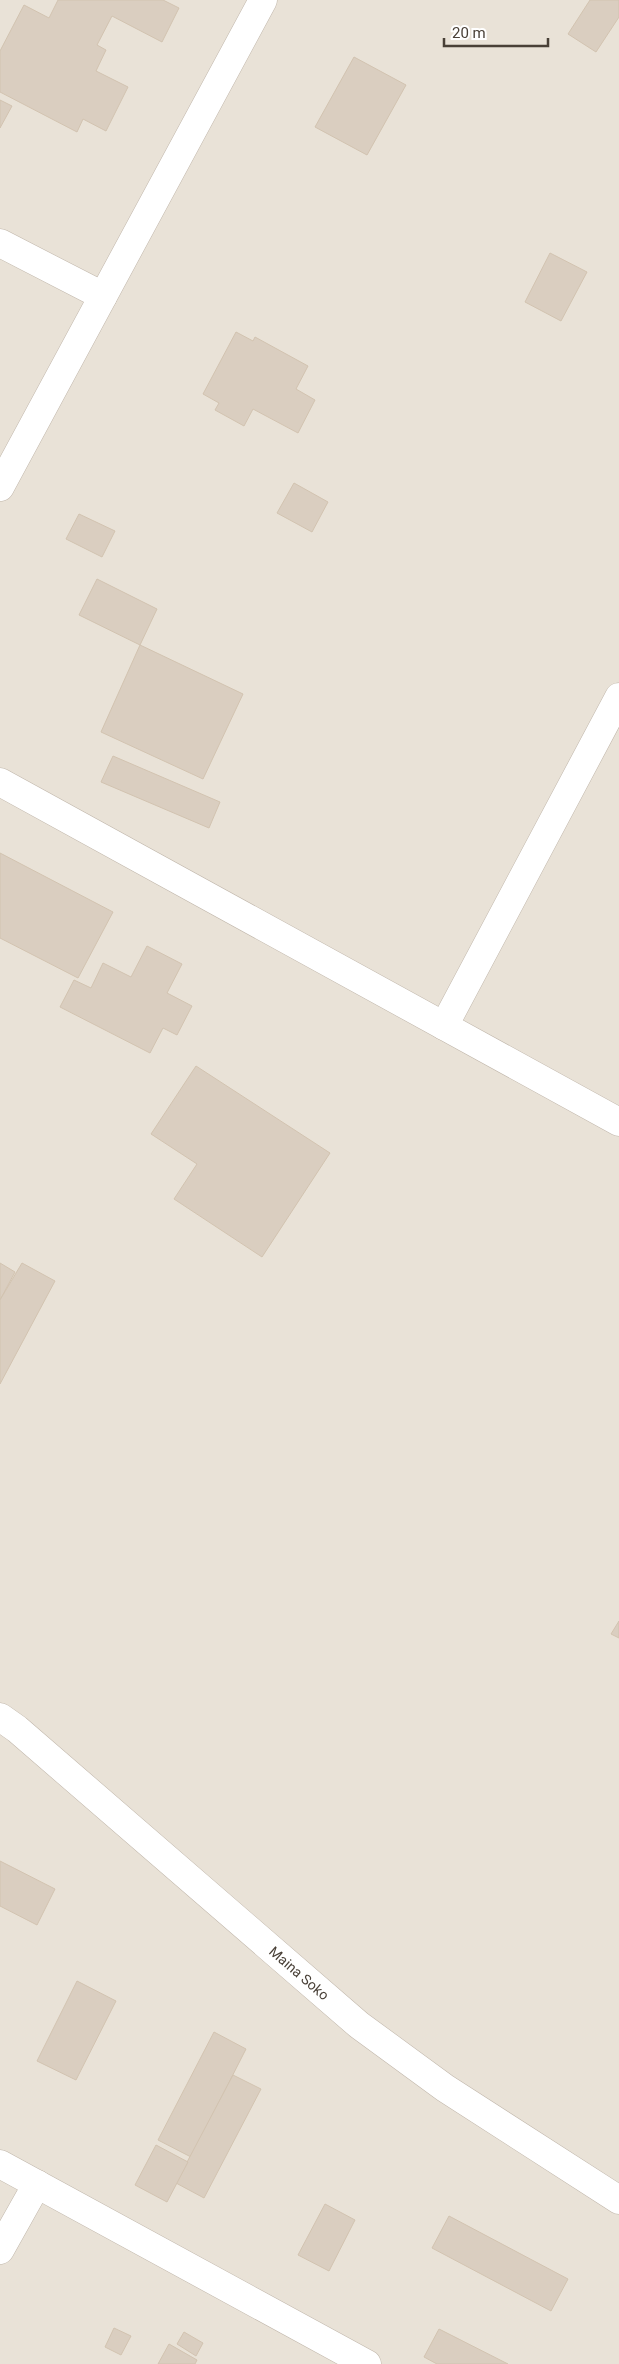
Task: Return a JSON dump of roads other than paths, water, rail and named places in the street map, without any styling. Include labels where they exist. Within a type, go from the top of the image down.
[{"type":"street","points":[[0,488],[263,0]]},
{"type":"street","points":[[0,243],[103,296]]},
{"type":"street","points":[[444,1026],[619,697]]},
{"type":"street","points":[[0,782],[619,1122]]},
{"type":"street","name":"Maina Soko","points":[[0,1717],[17,1729],[360,2025],[445,2088],[619,2200]]},
{"type":"street","points":[[0,2164],[367,2364]]},
{"type":"street","points":[[0,2250],[37,2184]]}]
